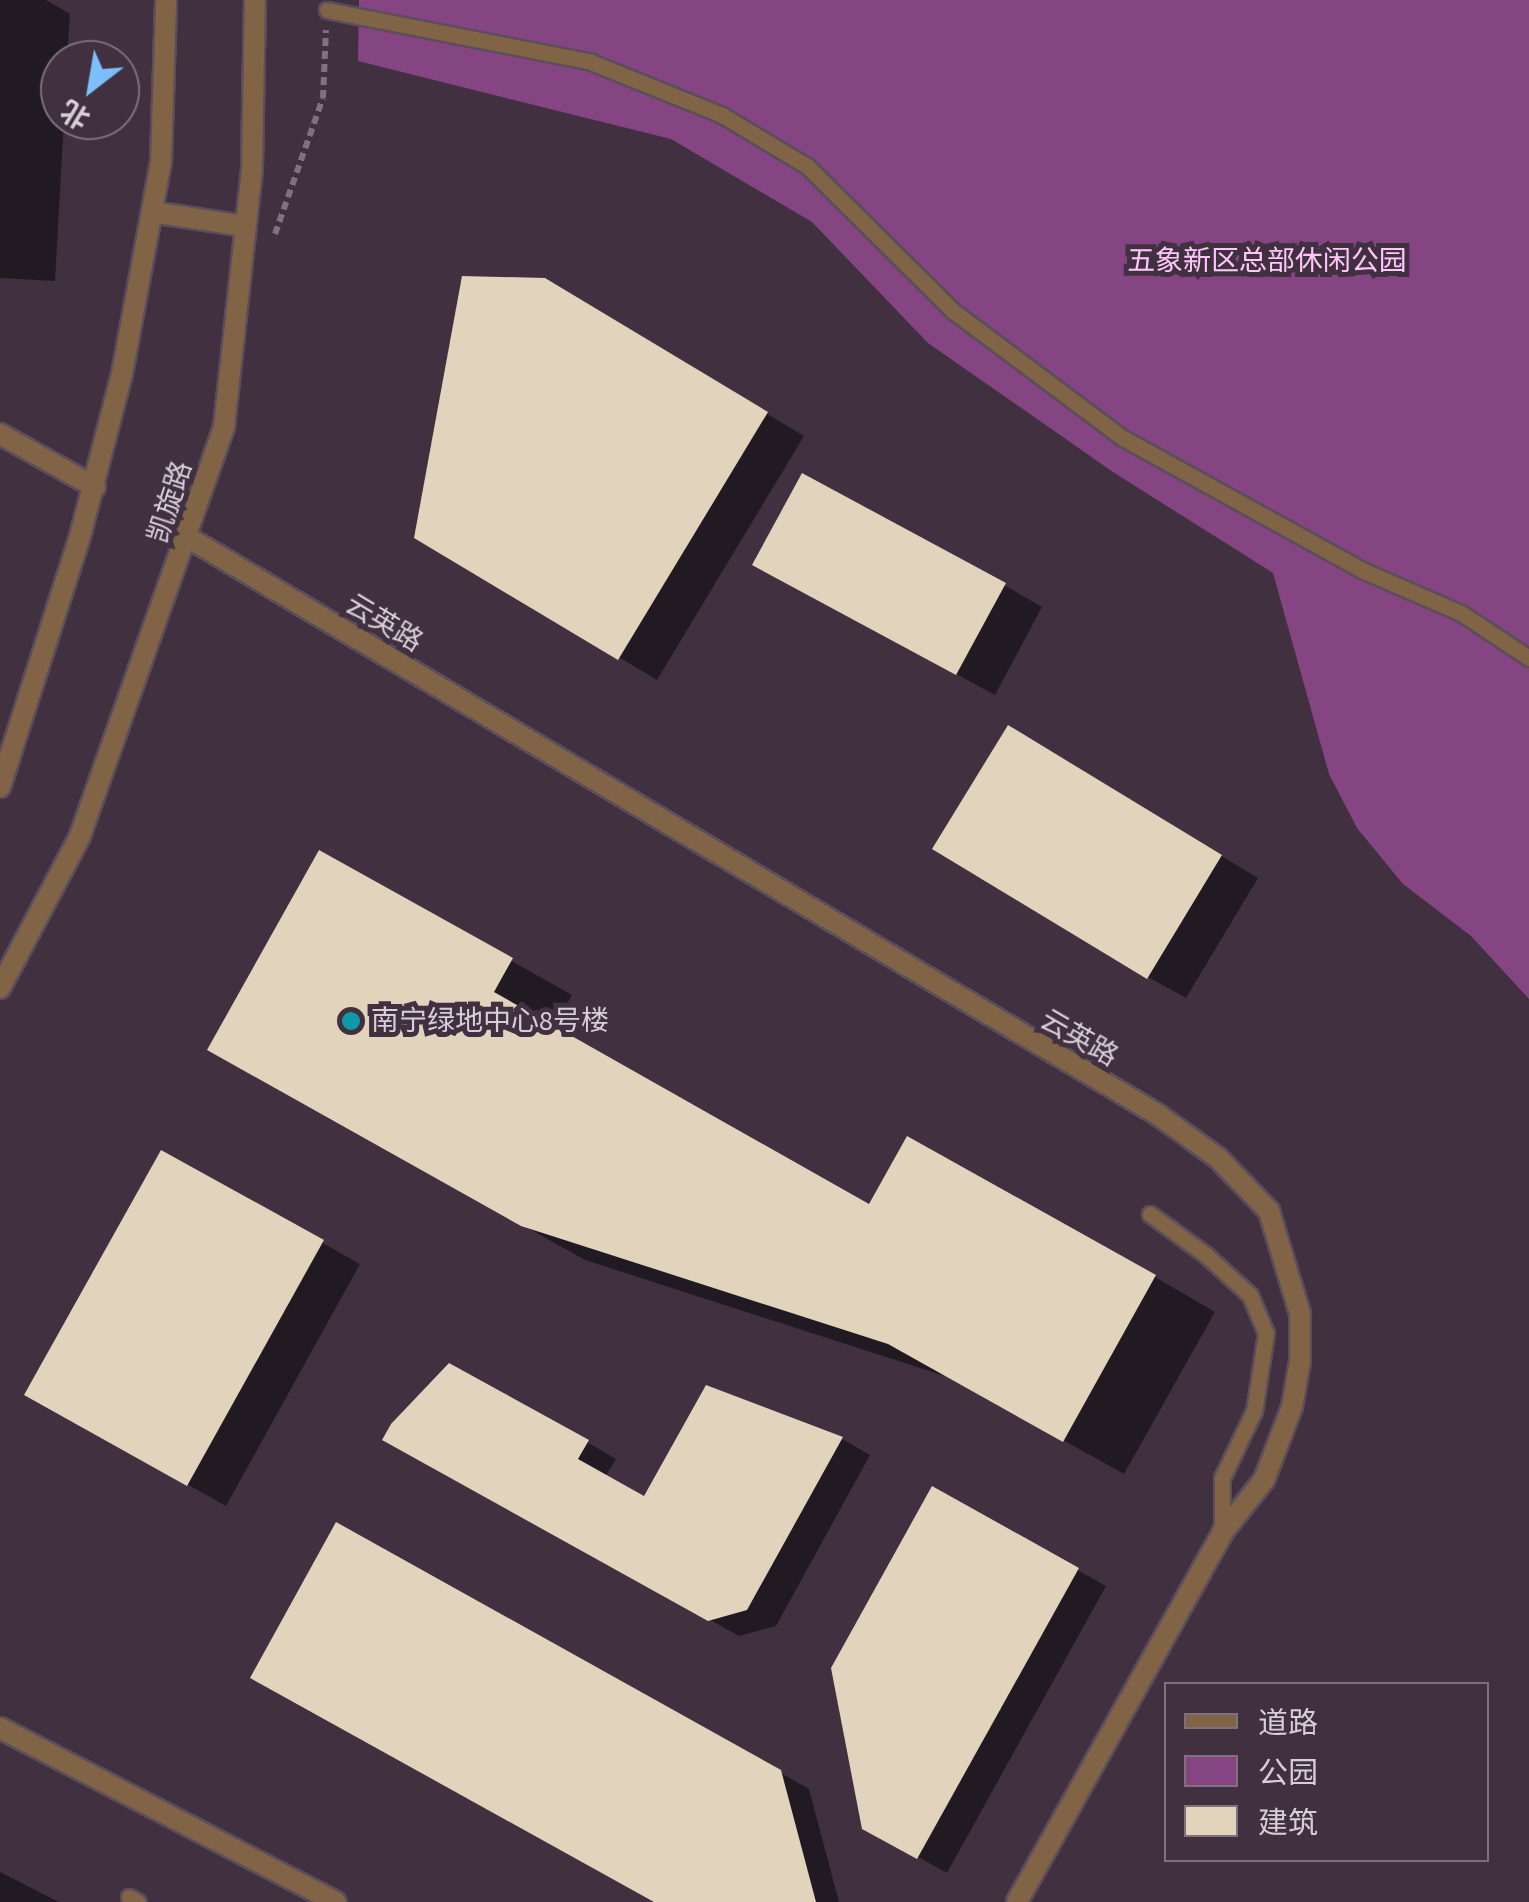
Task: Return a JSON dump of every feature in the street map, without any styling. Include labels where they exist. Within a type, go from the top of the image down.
[{"type":"street","points":[[0,787],[94,487],[122,374],[161,162],[166,0]]},
{"type":"street","name":"凯旋路","points":[[0,988],[80,836],[224,427],[252,168],[255,0]]},
{"type":"street","points":[[152,212],[245,226]]},
{"type":"street","points":[[0,434],[94,487]]},
{"type":"street","name":"云英路","points":[[188,537],[1156,1114],[1218,1158],[1269,1211],[1300,1314],[1300,1361],[1292,1406],[1264,1480],[1222,1533],[1017,1902]]},
{"type":"street","points":[[0,1728],[336,1902]]},
{"type":"lane","points":[[326,10],[591,62],[722,115],[807,166],[953,311],[1123,438],[1362,570],[1461,612],[1529,658]]},
{"type":"lane","points":[[1150,1214],[1206,1255],[1250,1296],[1266,1333],[1254,1411],[1222,1478],[1222,1533]]},
{"type":"path","points":[[270,246],[324,98],[326,10]]},
{"type":"green space","name":"五象新区总部休闲公园","points":[[359,0],[1529,0],[1529,999],[1471,936],[1403,884],[1357,828],[1329,774],[1273,573],[1113,472],[928,343],[812,222],[671,139],[358,61]]},
{"type":"building","points":[[462,276],[545,278],[768,412],[618,660],[414,538]]},
{"type":"building","points":[[802,473],[1006,583],[956,675],[752,565]]},
{"type":"building","points":[[1008,725],[1222,855],[1147,979],[932,849]]},
{"type":"building","points":[[319,850],[513,958],[494,992],[869,1204],[907,1136],[1156,1275],[1063,1442],[888,1344],[521,1226],[207,1050]]},
{"type":"building","points":[[161,1150],[324,1240],[187,1486],[24,1395]]},
{"type":"building","points":[[449,1363],[589,1440],[578,1459],[644,1496],[706,1385],[843,1437],[747,1610],[708,1621],[382,1440],[391,1424]]},
{"type":"building","points":[[932,1486],[1079,1568],[917,1859],[862,1829],[831,1668]]},
{"type":"building","points":[[336,1522],[781,1770],[816,1902],[654,1902],[250,1678]]},
{"type":"place","name":"南宁绿地中心8号楼","points":[[351,1021]]}]
